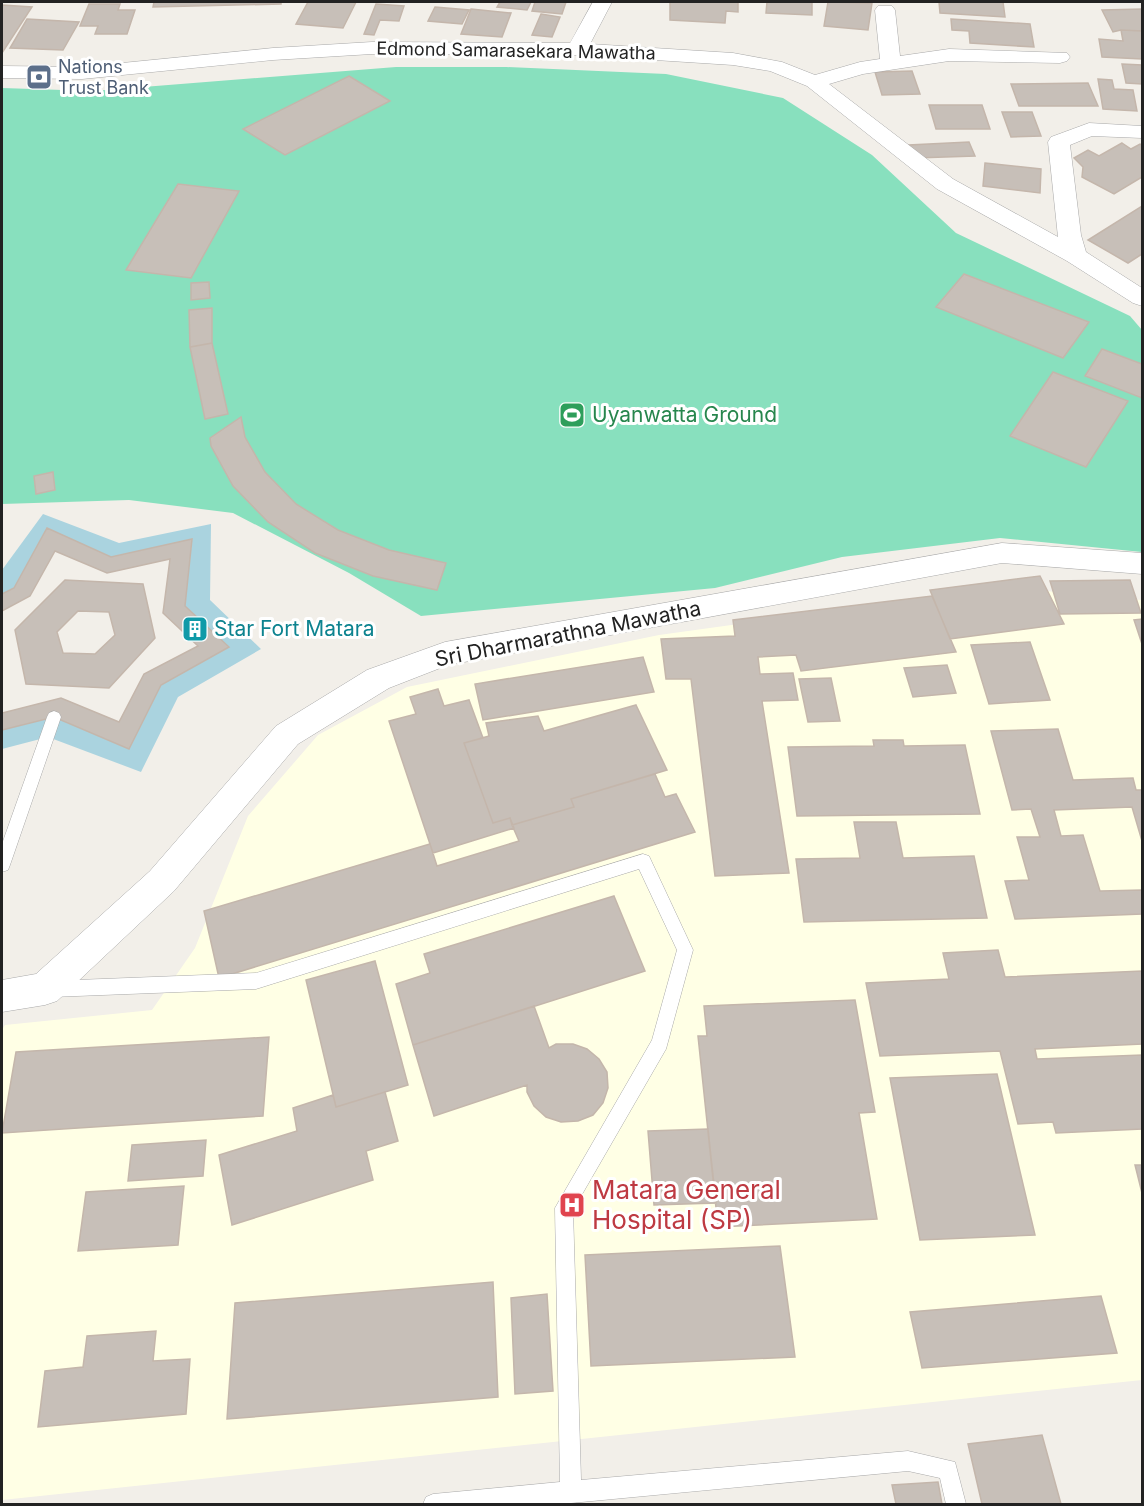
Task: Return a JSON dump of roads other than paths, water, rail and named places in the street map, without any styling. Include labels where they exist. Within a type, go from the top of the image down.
[{"type":"street","points":[[577,49],[602,2]]},
{"type":"street","points":[[885,10],[891,64]]},
{"type":"street","name":"Edmond Samarasekara Mawatha","points":[[2,72],[82,73],[273,54],[372,48],[577,49],[733,59],[775,66],[814,82],[945,184],[1075,256],[1143,298]]},
{"type":"street","points":[[814,82],[860,68],[949,55],[1060,57]]},
{"type":"street","points":[[1075,256],[1069,235],[1059,142],[1089,129],[1143,132]]},
{"type":"street","name":"Sri Dharmarathna Mawatha","points":[[45,989],[162,881],[288,735],[378,679],[445,654],[1002,553],[1143,564]]},
{"type":"street","points":[[2,996],[45,989]]},
{"type":"lane","points":[[2,866],[54,717]]},
{"type":"lane","points":[[45,989],[256,981],[643,861],[684,950],[660,1043],[564,1208],[571,1493]]},
{"type":"lane","points":[[434,1504],[908,1461],[948,1469],[956,1504]]},
{"type":"water","points":[[43,514],[119,543],[211,524],[210,600],[261,649],[178,697],[141,772],[48,737],[2,749],[2,730],[54,717],[129,749],[161,685],[228,647],[185,606],[192,540],[111,557],[47,529],[14,588],[2,594],[2,570]]},
{"type":"place","name":"Nations Trust Bank","points":[[39,77]]},
{"type":"place","name":"Uyanwatta Ground","points":[[572,415]]},
{"type":"place","name":"Star Fort Matara","points":[[195,629]]},
{"type":"place","name":"Matara General Hospital (SP)","points":[[572,1205]]}]
